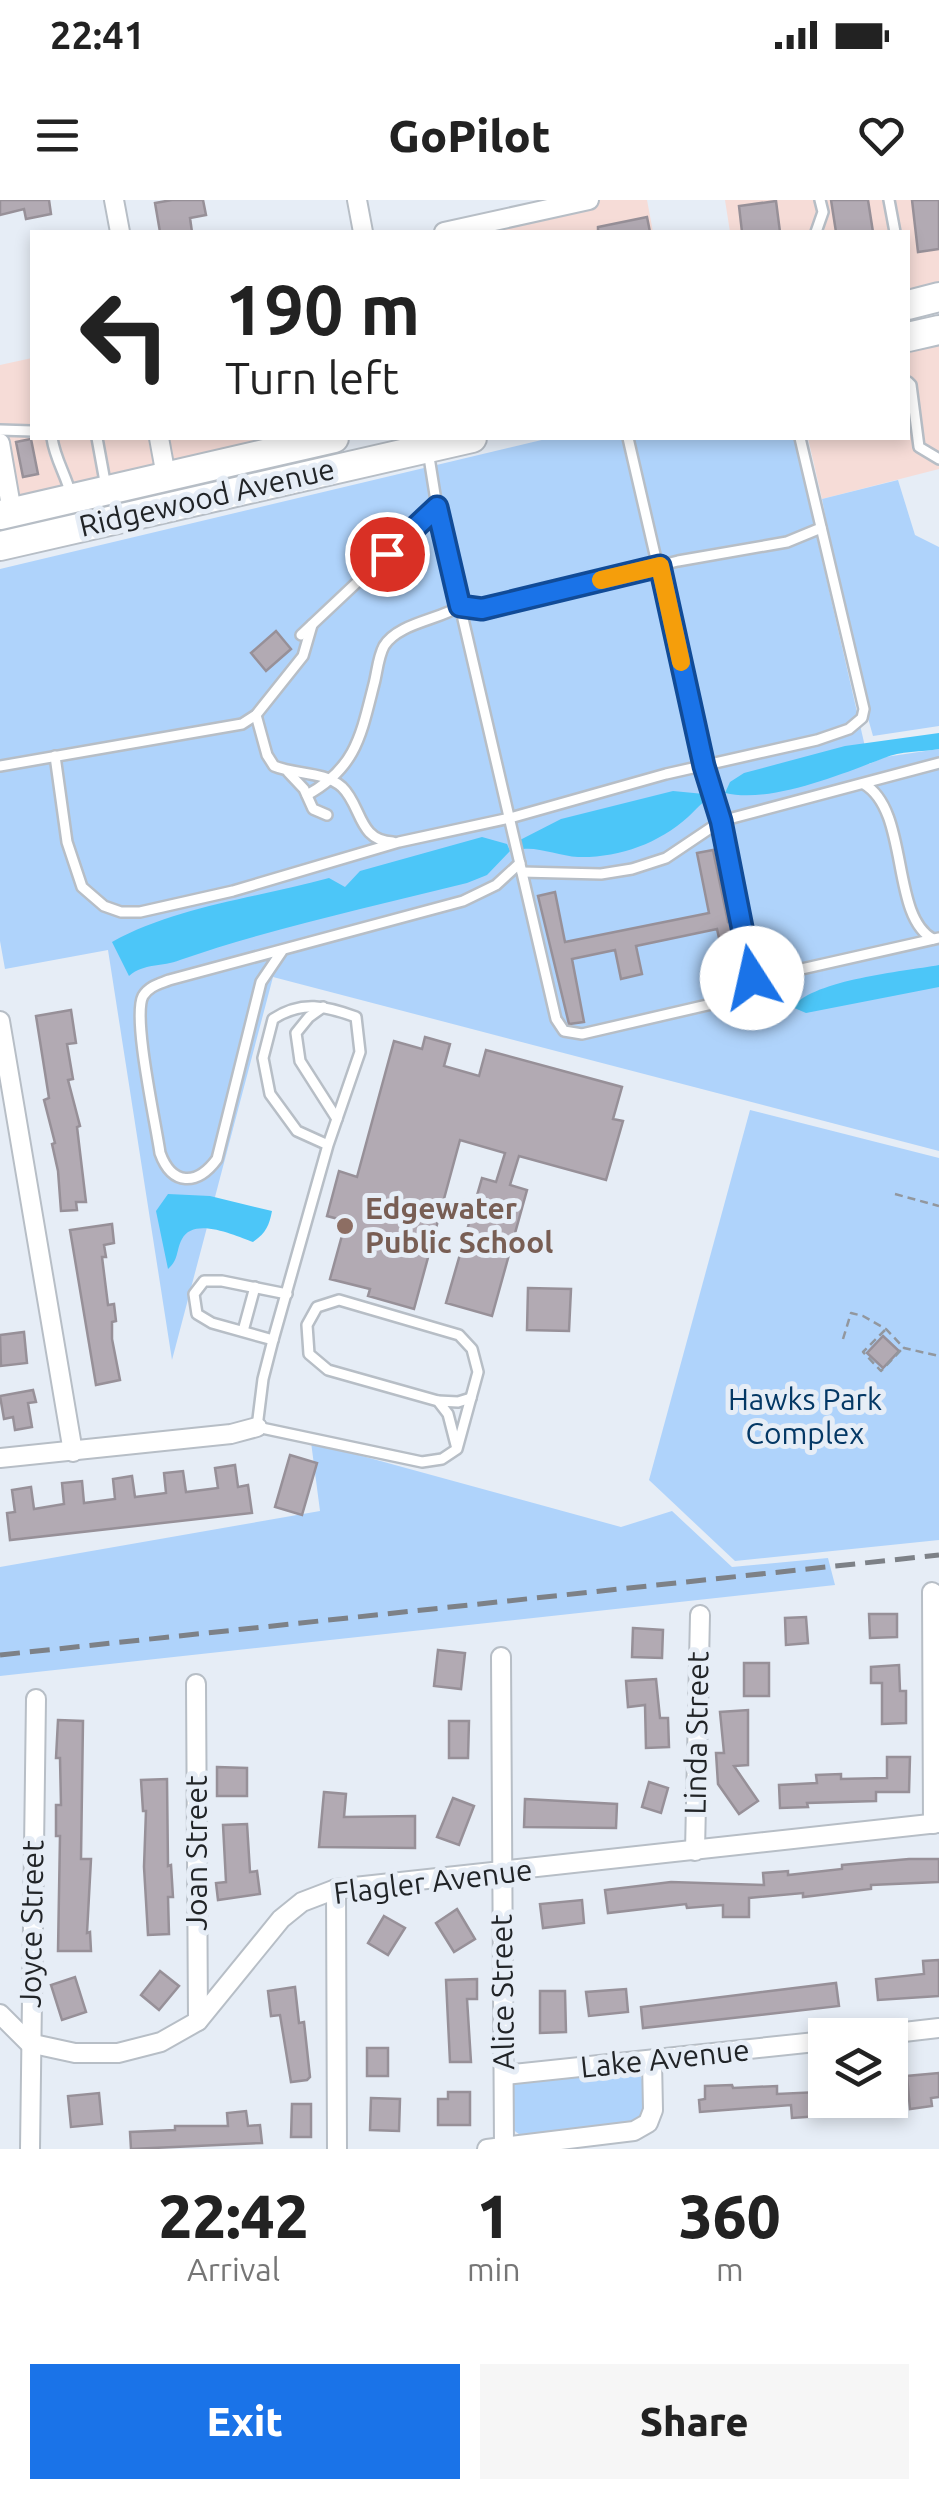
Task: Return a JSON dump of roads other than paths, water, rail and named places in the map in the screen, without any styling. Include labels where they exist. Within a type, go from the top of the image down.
[{"type":"main road","points":[[910,305],[939,297]]},
{"type":"main road","points":[[910,307],[939,314]]},
{"type":"main road","points":[[910,337],[939,330]]},
{"type":"main road","name":"Ridgewood Avenue","points":[[6,513],[166,476],[254,447],[316,440]]},
{"type":"main road","points":[[207,498],[224,480],[377,440]]},
{"type":"main road","name":"Ridgewood Avenue","points":[[0,546],[455,440]]},
{"type":"street","points":[[114,200],[120,230]]},
{"type":"street","points":[[357,200],[362,230]]},
{"type":"street","points":[[453,230],[589,200]]},
{"type":"street","points":[[159,440],[166,476]]},
{"type":"street","points":[[0,443],[6,513]]},
{"type":"street","points":[[0,1021],[73,1452]]},
{"type":"street","points":[[0,1142],[20,1139]]},
{"type":"street","points":[[0,1458],[230,1434],[258,1427]]},
{"type":"street","points":[[932,1592],[936,1824]]},
{"type":"street","name":"Linda Street","points":[[696,1851],[700,1615]]},
{"type":"street","name":"Alice Street","points":[[495,2148],[504,2075],[500,1657]]},
{"type":"street","name":"Joan Street","points":[[196,1684],[198,2021]]},
{"type":"street","name":"Joyce Street","points":[[30,2149],[36,1699]]},
{"type":"street","name":"Flagler Avenue","points":[[30,2043],[76,2054],[118,2053],[161,2042],[198,2021],[282,1919],[302,1902],[336,1889],[936,1824]]},
{"type":"street","points":[[336,1889],[337,2149]]},
{"type":"street","points":[[0,2014],[30,2043]]},
{"type":"street","points":[[908,2032],[939,2028]]},
{"type":"street","name":"Lake Avenue","points":[[504,2075],[808,2043]]},
{"type":"street","points":[[495,2148],[634,2131],[648,2123],[653,2110],[652,2061]]},
{"type":"lane","points":[[817,230],[823,212],[820,200]]},
{"type":"lane","points":[[889,200],[895,230]]},
{"type":"lane","points":[[910,383],[919,448],[939,459]]},
{"type":"lane","points":[[0,430],[30,431]]},
{"type":"lane","points":[[52,440],[55,458],[72,498]]},
{"type":"lane","points":[[97,440],[106,490]]},
{"type":"lane","points":[[628,440],[704,766],[721,821],[752,971],[750,986]]},
{"type":"lane","points":[[55,756],[67,842],[82,887],[104,906],[121,912],[140,912],[849,729],[862,718],[864,709],[800,440]]},
{"type":"lane","points":[[430,443],[437,507],[556,1020],[564,1031],[582,1034],[729,1000],[769,978],[936,939]]},
{"type":"lane","points":[[301,635],[437,507]]},
{"type":"lane","points":[[308,794],[332,780],[358,744],[384,648],[400,633],[446,616],[460,606],[482,609],[660,566],[787,542],[821,528]]},
{"type":"lane","points":[[0,766],[242,724],[256,715],[303,656],[312,625]]},
{"type":"lane","points":[[256,715],[274,766],[332,780],[346,790],[367,831],[385,842],[400,842]]},
{"type":"lane","points":[[282,950],[261,982],[217,1159],[208,1171],[197,1176],[184,1179],[174,1175],[160,1153],[141,1029],[142,998],[150,987],[169,980],[463,900],[496,885],[521,867],[601,874],[632,869],[666,858],[721,821],[939,762]]},
{"type":"lane","points":[[288,772],[308,794],[312,809],[327,816]]},
{"type":"lane","points":[[864,784],[881,800],[915,922],[912,936],[905,944]]},
{"type":"lane","points":[[915,922],[936,939]]},
{"type":"lane","points":[[752,971],[769,978]]},
{"type":"lane","points":[[325,1006],[308,1017],[296,1033],[300,1060],[337,1119]]},
{"type":"lane","points":[[328,1144],[296,1132],[270,1094],[263,1058],[273,1019],[291,1007],[325,1006],[356,1017],[360,1052],[328,1144],[273,1340],[263,1379],[258,1427],[422,1462],[442,1459],[457,1449],[472,1398],[478,1372],[472,1349],[458,1334],[339,1300],[317,1307],[307,1325],[309,1354],[328,1370],[438,1401],[472,1398]]},
{"type":"lane","points":[[273,1340],[212,1323],[197,1314],[194,1294],[204,1281],[287,1294]]},
{"type":"lane","points":[[242,1332],[255,1287]]},
{"type":"lane","points":[[438,1401],[448,1414],[457,1449]]},
{"type":"railway","points":[[0,1655],[939,1555]]},
{"type":"place","name":"Edgewater Public School","points":[[345,1226]]},
{"type":"park label","name":"Hawks Park Complex","points":[[805,1417]]}]
